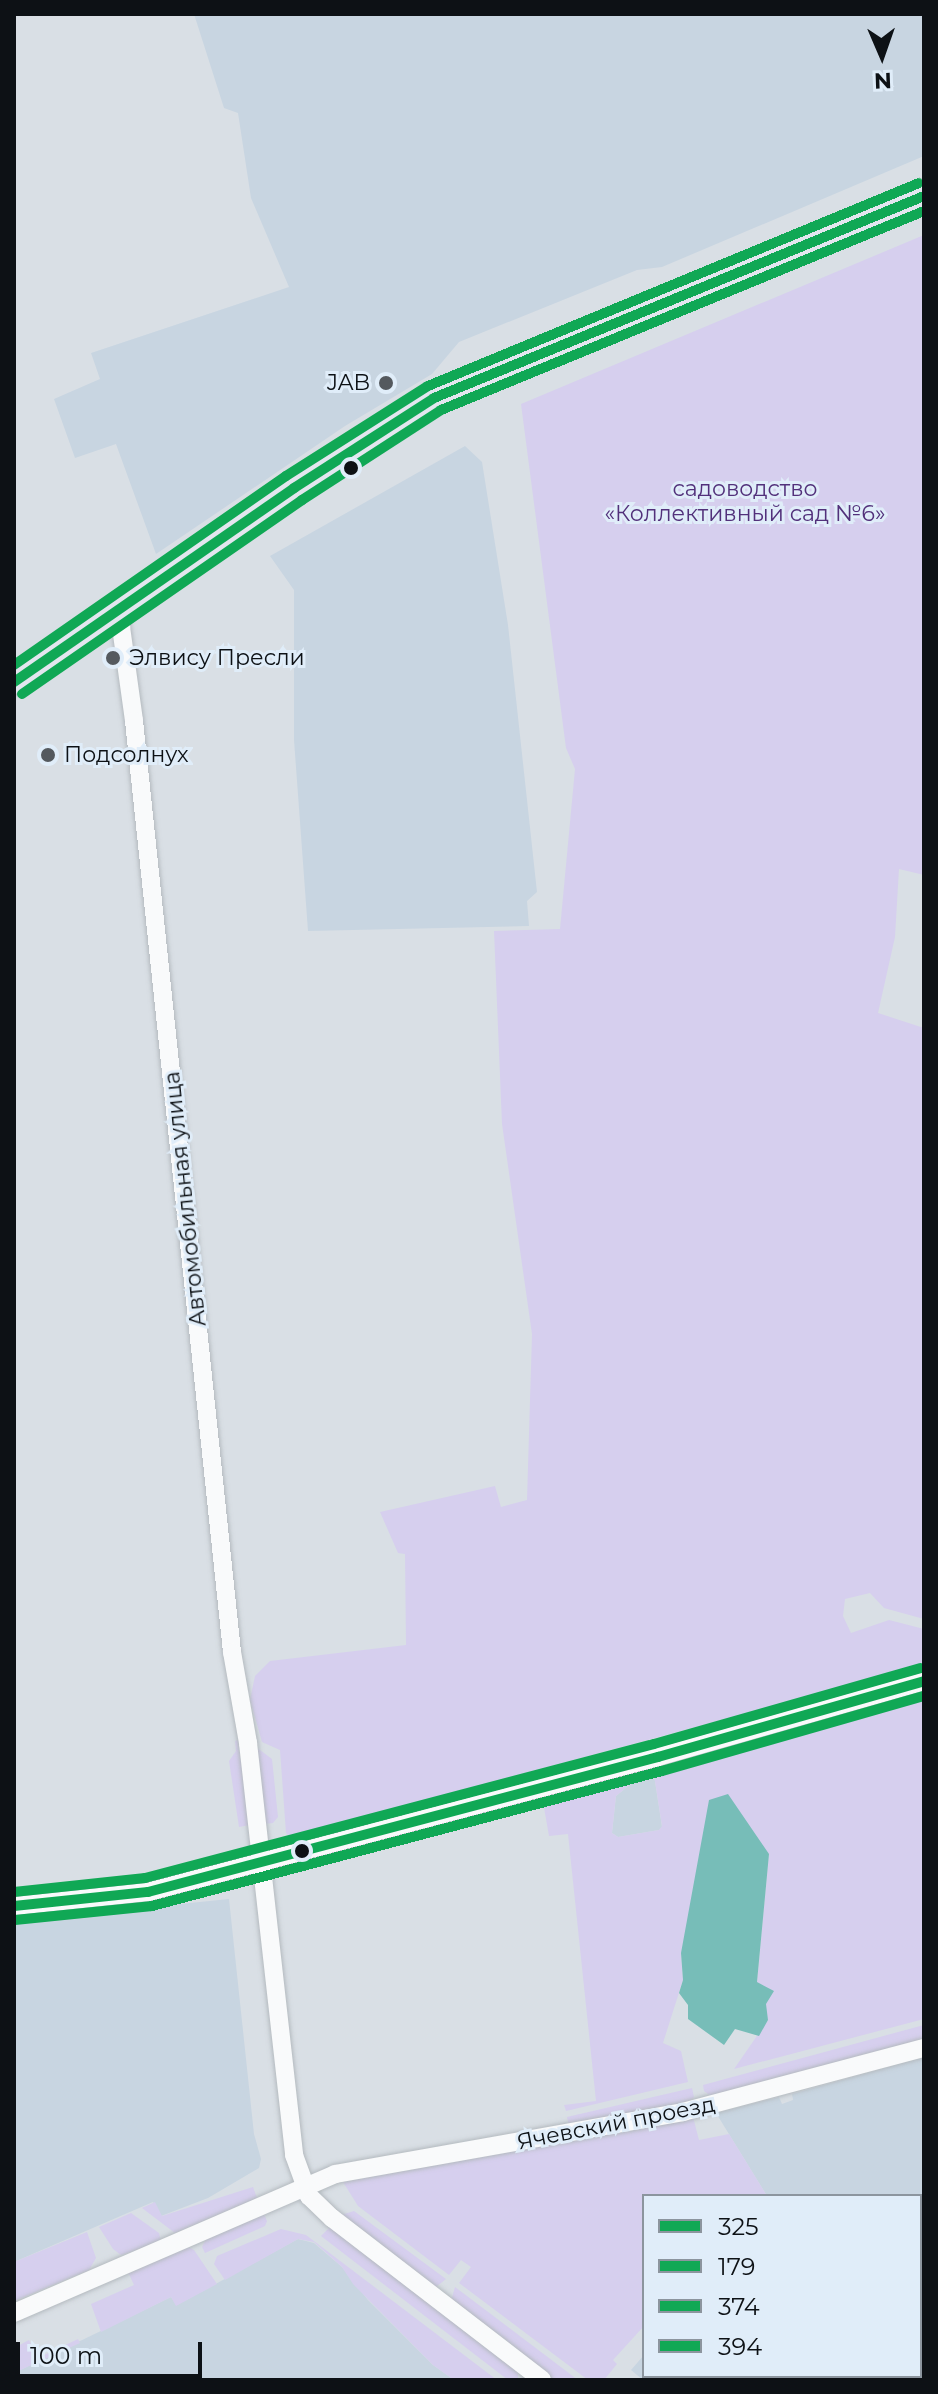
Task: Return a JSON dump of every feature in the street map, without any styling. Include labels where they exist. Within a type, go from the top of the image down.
[{"type":"main road","points":[[14,682],[306,480],[434,398],[924,196]]},
{"type":"street","name":"Автомобильная улица","points":[[112,613],[121,627],[134,721],[232,1652],[248,1743],[294,2155],[305,2186]]},
{"type":"street","points":[[14,1906],[138,1894],[641,1762],[924,1681]]},
{"type":"street","name":"Ячевский проезд","points":[[305,2186],[335,2174],[683,2112],[924,2048]]},
{"type":"street","points":[[14,2313],[305,2186],[309,2196],[332,2218],[542,2380]]},
{"type":"shaded area","points":[[194,14],[924,14],[924,156],[662,267],[637,270],[459,342],[432,374],[345,426],[156,554],[116,444],[75,458],[54,399],[100,379],[91,353],[289,287],[251,198],[238,113],[224,108]]},
{"type":"shaded area","points":[[465,446],[482,462],[508,625],[537,892],[527,901],[529,926],[308,931],[294,740],[294,590],[270,556]]},
{"type":"shaded area","points":[[654,1775],[662,1827],[618,1837],[612,1833],[616,1796],[637,1779]]},
{"type":"shaded area","points":[[728,1794],[769,1854],[757,1982],[774,1991],[766,2004],[768,2020],[759,2036],[735,2029],[724,2045],[688,2019],[688,2005],[679,1993],[683,1980],[681,1953],[709,1800]]},
{"type":"shaded area","points":[[229,1899],[254,2134],[261,2159],[259,2168],[208,2198],[161,2216],[153,2202],[14,2262],[14,1921]]},
{"type":"shaded area","points":[[924,2057],[924,2380],[643,2380],[631,2370],[642,2357],[642,2378],[922,2378],[922,2194],[766,2194],[716,2113],[779,2097],[782,2104],[793,2100],[792,2094]]},
{"type":"shaded area","points":[[298,2239],[314,2243],[342,2267],[368,2300],[433,2365],[454,2380],[14,2380],[14,2373],[171,2297],[177,2305]]},
{"type":"green space","name":"садоводство «Коллективный сад №6»","points":[[924,235],[924,875],[899,869],[895,937],[878,1013],[924,1028],[924,1619],[884,1608],[870,1593],[845,1599],[843,1616],[851,1633],[889,1620],[924,1629],[924,1665],[290,1837],[286,1833],[280,1750],[262,1742],[250,1700],[255,1676],[270,1661],[406,1645],[405,1554],[398,1553],[380,1512],[495,1486],[501,1507],[527,1500],[532,1334],[502,1124],[494,931],[560,929],[575,769],[566,748],[521,404]]},
{"type":"green space","points":[[924,1697],[924,2019],[734,2069],[768,2020],[757,1982],[769,1854],[681,1953],[683,1980],[663,2043],[681,2051],[688,2082],[566,2111],[564,2105],[596,2101],[568,1834],[549,1836],[543,1802],[637,1779],[616,1796],[612,1833],[618,1837],[659,1830],[662,1826],[654,1775]]},
{"type":"green space","points":[[238,1740],[250,1825],[239,1827],[229,1761],[236,1751],[235,1741]]},
{"type":"green space","points":[[256,1747],[272,1759],[278,1817],[273,1823],[264,1824]]},
{"type":"green space","points":[[924,2025],[924,2041],[711,2096],[704,2091],[703,2085]]},
{"type":"green space","points":[[692,2088],[694,2097],[690,2102],[569,2126],[567,2117]]},
{"type":"green space","points":[[693,2117],[699,2140],[729,2134],[766,2194],[642,2194],[642,2328],[613,2360],[617,2364],[604,2380],[588,2380],[459,2283],[471,2267],[461,2260],[449,2275],[358,2206],[343,2182]]},
{"type":"green space","points":[[253,2187],[257,2198],[175,2233],[142,2208],[155,2202],[162,2216]]},
{"type":"green space","points":[[354,2211],[446,2279],[436,2287],[341,2215]]},
{"type":"green space","points":[[263,2212],[267,2221],[265,2226],[205,2253],[202,2247],[208,2235]]},
{"type":"green space","points":[[131,2213],[159,2233],[161,2242],[121,2255],[113,2249],[99,2227]]},
{"type":"green space","points":[[331,2226],[518,2370],[518,2380],[508,2380],[321,2236]]},
{"type":"green space","points":[[281,2229],[306,2235],[497,2380],[454,2380],[433,2365],[353,2284],[342,2267],[314,2242],[298,2239],[225,2280],[214,2264],[217,2256]]},
{"type":"green space","points":[[87,2232],[96,2258],[89,2270],[14,2301],[14,2262]]},
{"type":"green space","points":[[188,2247],[194,2250],[217,2284],[176,2306],[171,2297],[101,2332],[91,2304],[134,2285],[128,2272]]},
{"type":"green space","points":[[455,2287],[578,2380],[555,2380],[451,2301]]},
{"type":"green space","points":[[78,2339],[80,2343],[14,2373],[14,2348],[29,2340],[38,2358]]},
{"type":"waterway","points":[[759,248],[924,181]]},
{"type":"transit line","name":"374","points":[[14,665],[286,476],[428,386],[919,183]]},
{"type":"transit line","name":"325","points":[[14,682],[294,488],[434,398],[924,196]]},
{"type":"transit line","name":"179","points":[[22,694],[302,500],[441,410],[924,211]]},
{"type":"transit line","name":"374","points":[[14,1892],[145,1878],[654,1744],[920,1668]]},
{"type":"transit line","name":"394","points":[[14,1906],[148,1892],[658,1757],[924,1681]]},
{"type":"transit line","name":"179","points":[[15,1920],[152,1906],[662,1771],[924,1696]]},
{"type":"place","name":"JAB","points":[[386,383]]},
{"type":"place","name":"Элвису Пресли","points":[[113,658]]},
{"type":"place","name":"Подсолнух","points":[[48,755]]}]
